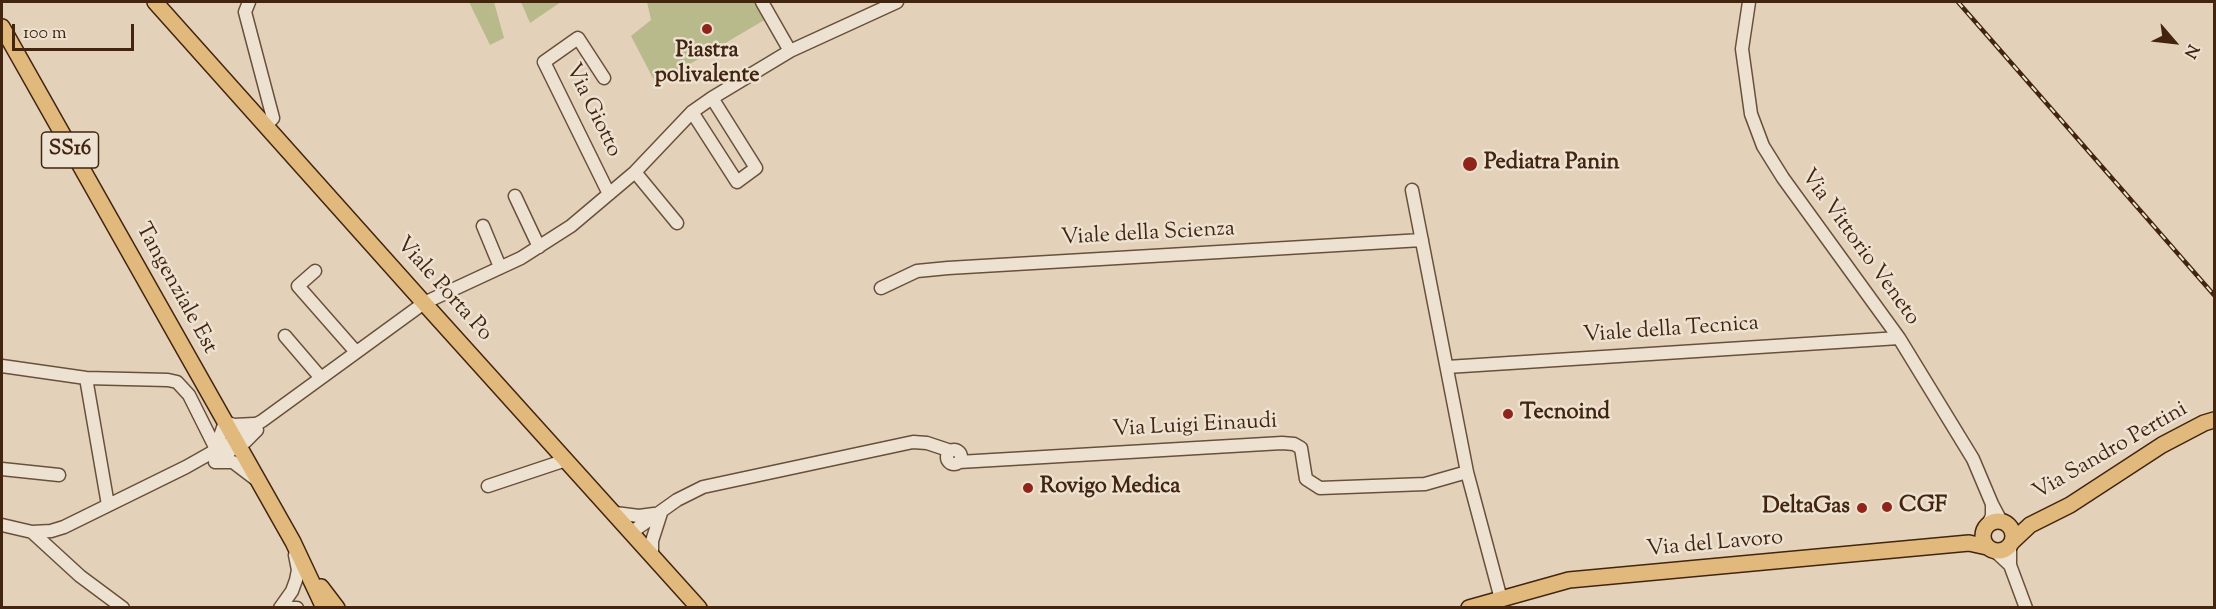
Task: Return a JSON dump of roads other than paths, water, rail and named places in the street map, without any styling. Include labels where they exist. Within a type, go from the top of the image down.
[{"type":"main road","name":"Viale Porta Po","points":[[155,2],[699,608]]},
{"type":"main road","name":"Tangenziale Est","points":[[2,27],[293,542],[324,608]]},
{"type":"main road","name":"Via Sandro Pertini","points":[[2030,525],[2070,505],[2162,445],[2214,420]]},
{"type":"main road","points":[[1969,543],[1995,525],[2030,525]]},
{"type":"main road","points":[[1995,525],[2013,534],[2001,547]]},
{"type":"main road","points":[[1995,525],[1983,540],[2001,547]]},
{"type":"main road","points":[[2001,547],[2030,525]]},
{"type":"main road","name":"Via del Lavoro","points":[[1469,608],[1569,580],[1969,543],[2001,547]]},
{"type":"main road","name":"Tangenziale Est","points":[[309,574],[337,608]]},
{"type":"street","points":[[249,2],[245,12],[273,118],[266,126]]},
{"type":"street","points":[[762,2],[790,51]]},
{"type":"street","name":"Via Giotto","points":[[237,445],[243,434],[259,425],[424,303],[521,258],[571,226],[635,172],[692,112],[712,98],[790,51],[897,2]]},
{"type":"street","name":"Via Vittorio Veneto","points":[[1749,2],[1742,49],[1751,114],[1763,146],[1783,178],[1899,338],[1973,459],[1992,504],[1995,525]]},
{"type":"street","name":"Via Giotto","points":[[604,78],[578,38],[544,62],[609,194]]},
{"type":"street","points":[[692,112],[737,182],[756,168],[712,98]]},
{"type":"street","points":[[635,172],[677,223]]},
{"type":"street","points":[[1412,190],[1467,472],[1501,599]]},
{"type":"street","points":[[514,196],[539,247]]},
{"type":"street","points":[[483,226],[500,267]]},
{"type":"street","name":"Viale della Scienza","points":[[881,288],[917,271],[948,268],[1422,240]]},
{"type":"street","points":[[315,271],[298,286],[356,352]]},
{"type":"street","points":[[285,336],[321,378]]},
{"type":"street","name":"Viale della Tecnica","points":[[1447,367],[1899,338]]},
{"type":"street","points":[[2,366],[86,378],[177,382],[189,395],[212,455]]},
{"type":"street","points":[[86,378],[108,505]]},
{"type":"street","points":[[212,455],[225,422],[234,425],[259,425],[252,450],[257,478]]},
{"type":"street","name":"Via Luigi Einaudi","points":[[635,536],[653,526],[661,513],[677,500],[703,487],[913,442],[927,443],[954,456],[1294,444],[1300,448],[1306,479],[1320,488],[1425,483],[1467,472]]},
{"type":"street","points":[[2,525],[32,532],[51,531],[64,527],[212,455],[225,445],[237,445]]},
{"type":"street","points":[[212,455],[233,462],[257,478]]},
{"type":"street","points":[[489,486],[566,460]]},
{"type":"street","points":[[2,469],[59,475]]},
{"type":"street","points":[[615,513],[639,516],[661,513],[652,541],[652,554]]},
{"type":"street","points":[[32,532],[80,576],[123,608]]},
{"type":"street","points":[[280,608],[292,591],[298,570],[293,542]]},
{"type":"street","points":[[2001,547],[2026,608]]},
{"type":"street","points":[[288,608],[297,608]]},
{"type":"railway","points":[[1958,2],[2214,295]]},
{"type":"place","name":"Piastra polivalente","points":[[707,29]]},
{"type":"place","name":"Pediatra Panin","points":[[1470,164]]},
{"type":"place","name":"Tecnoind","points":[[1508,414]]},
{"type":"place","name":"Rovigo Medica","points":[[1028,488]]},
{"type":"place","name":"CGF","points":[[1887,507]]},
{"type":"place","name":"DeltaGas","points":[[1862,508]]}]
